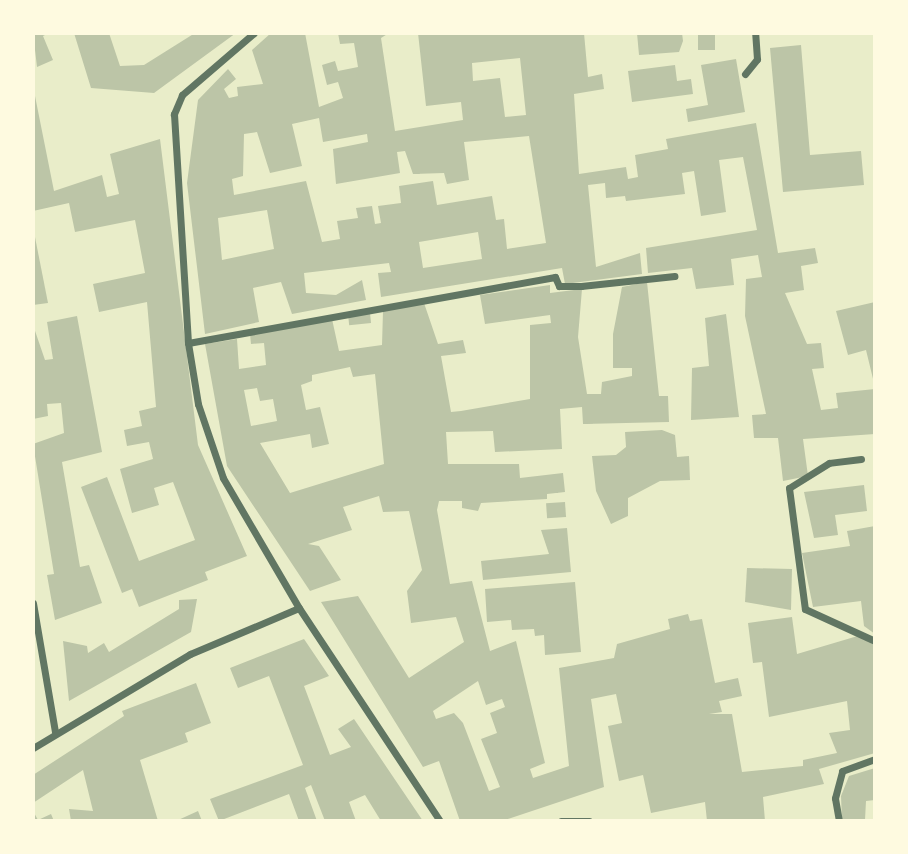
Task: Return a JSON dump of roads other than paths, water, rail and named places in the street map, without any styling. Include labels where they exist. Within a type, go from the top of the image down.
[{"type":"street","points":[[254,33],[182,95],[174,114],[188,343],[198,404],[223,478],[299,608],[440,821]]},
{"type":"street","points":[[745,74],[757,59],[755,33]]},
{"type":"street","points":[[188,343],[555,277],[559,286],[581,286],[674,276]]},
{"type":"street","points":[[861,459],[829,463],[789,488],[805,609],[875,640]]},
{"type":"street","points":[[33,603],[55,732]]},
{"type":"street","points":[[33,748],[55,732],[190,654],[299,608]]},
{"type":"street","points":[[839,821],[835,798],[842,771],[875,759]]},
{"type":"street","points":[[561,821],[589,821]]}]
